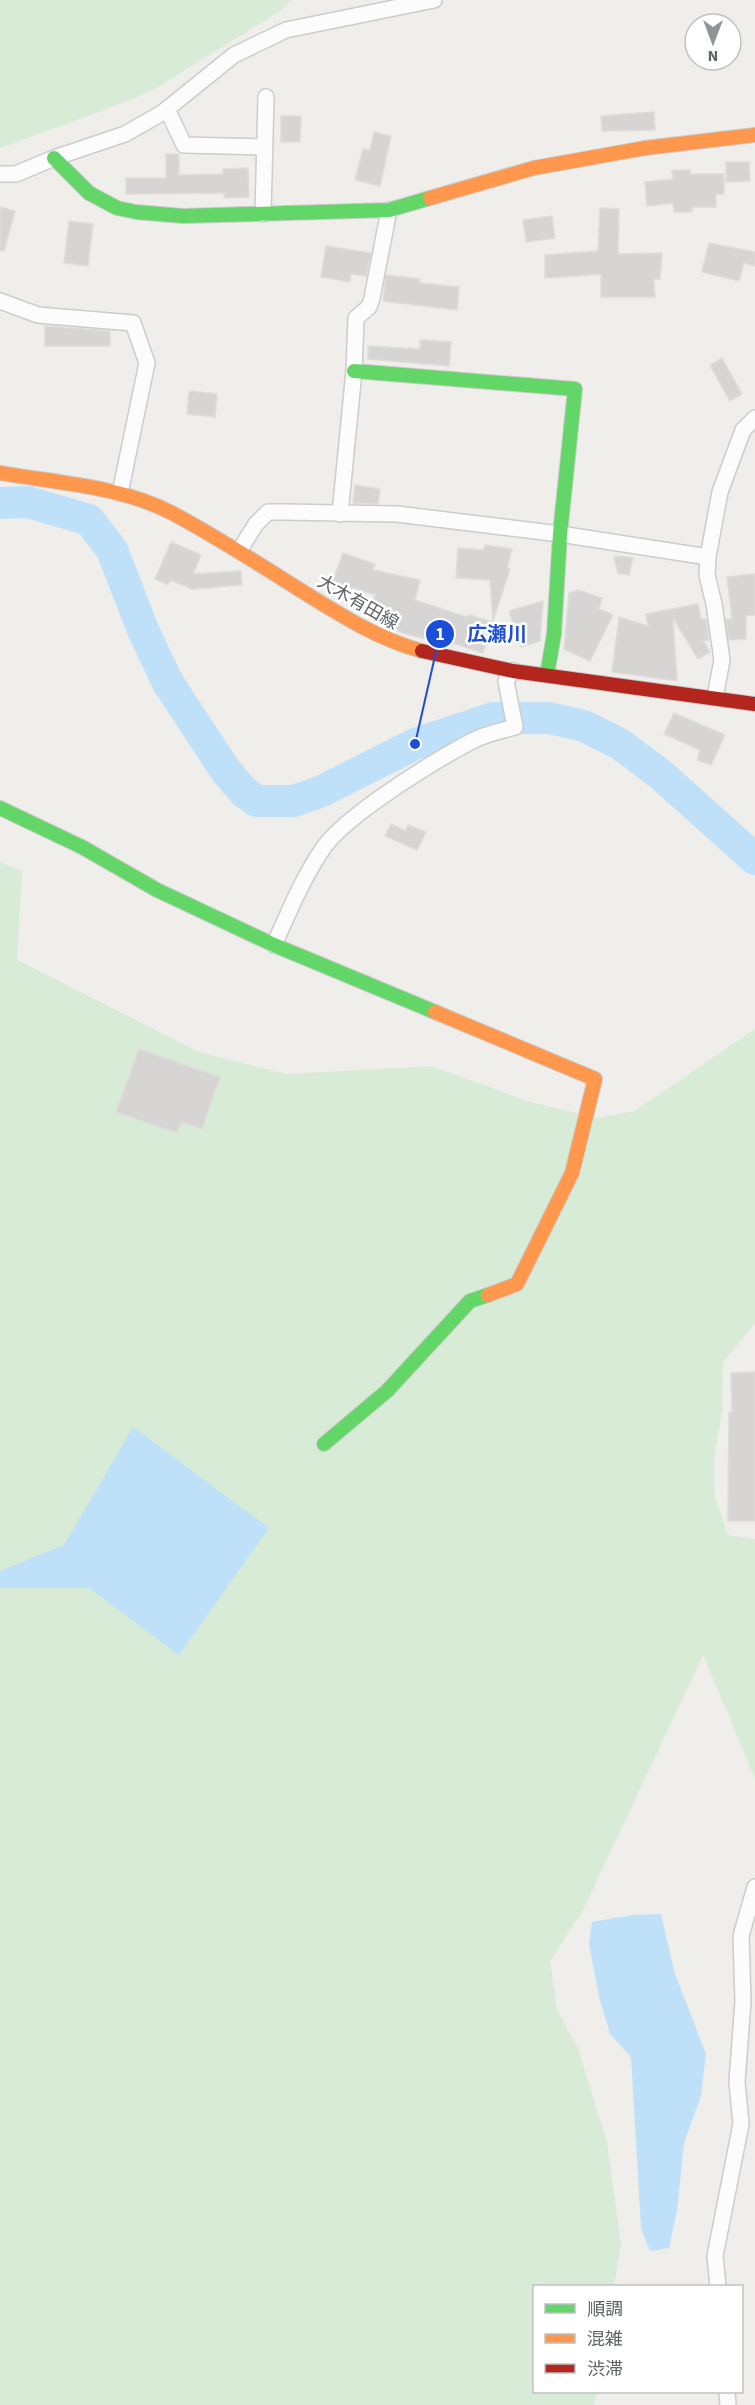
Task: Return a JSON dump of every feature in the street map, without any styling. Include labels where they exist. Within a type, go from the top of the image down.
[{"type":"street","points":[[0,174],[16,174],[54,158],[125,134],[167,109],[234,55],[286,30],[434,0]]},
{"type":"street","points":[[263,214],[266,97]]},
{"type":"street","points":[[167,109],[184,145],[264,147]]},
{"type":"street","points":[[54,158],[88,193],[117,208],[136,212],[183,216],[390,210],[534,168],[645,148],[755,135]]},
{"type":"street","points":[[340,514],[354,371],[356,318],[369,307],[372,298],[390,210]]},
{"type":"street","points":[[0,301],[38,315],[133,323],[147,363],[120,493]]},
{"type":"street","points":[[354,371],[575,389],[560,534],[554,634],[547,675]]},
{"type":"street","points":[[715,697],[722,660],[714,604],[707,575],[708,557],[720,492],[743,430],[755,418]]},
{"type":"street","name":"大木有田線","points":[[0,473],[120,493],[170,513],[239,551],[343,617],[398,645],[510,676],[547,675],[669,694],[715,697],[755,704]]},
{"type":"street","points":[[239,551],[256,524],[268,513],[397,514],[560,534],[708,557]]},
{"type":"street","points":[[274,945],[309,871],[325,845],[341,829],[362,811],[474,739],[516,727],[510,676]]},
{"type":"street","points":[[0,808],[82,847],[156,890],[274,945],[595,1079],[572,1173],[518,1284],[470,1301],[387,1391],[324,1444]]},
{"type":"street","points":[[718,2285],[715,2256],[741,2124],[737,2082],[743,2001],[741,1936],[755,1887]]},
{"type":"green space","points":[[0,0],[291,0],[280,11],[153,90],[0,148]]},
{"type":"green space","points":[[0,862],[22,871],[17,960],[199,1052],[286,1074],[431,1066],[530,1102],[598,1118],[635,1111],[755,1029],[755,1323],[723,1362],[722,1411],[714,1459],[715,1496],[728,1535],[755,1539],[755,1778],[703,1655],[583,1910],[550,1961],[557,2009],[578,2049],[607,2142],[621,2245],[614,2285],[533,2285],[533,2393],[597,2393],[594,2405],[0,2405]]},
{"type":"water","points":[[133,1427],[269,1528],[179,1655],[89,1588],[0,1588],[0,1571],[64,1545]]},
{"type":"water","points":[[661,1914],[675,1974],[706,2054],[701,2096],[684,2143],[677,2211],[669,2248],[650,2251],[641,2228],[631,2057],[610,2034],[599,1997],[589,1944],[592,1922],[632,1915]]},
{"type":"building","points":[[654,112],[655,130],[602,131],[601,116]]},
{"type":"building","points":[[281,116],[301,116],[300,142],[281,142]]},
{"type":"building","points":[[374,132],[391,136],[380,186],[355,180],[363,149],[370,150]]},
{"type":"building","points":[[166,154],[179,154],[179,175],[223,174],[223,169],[248,168],[249,197],[224,198],[224,193],[126,194],[126,178],[166,178]]},
{"type":"building","points":[[726,162],[749,162],[750,181],[726,182]]},
{"type":"building","points":[[672,170],[690,170],[691,174],[724,174],[724,194],[716,194],[716,207],[692,207],[692,212],[674,212],[673,203],[647,206],[645,182],[673,179]]},
{"type":"building","points":[[0,207],[15,211],[4,251],[0,251]]},
{"type":"building","points":[[600,208],[619,209],[618,254],[662,253],[660,279],[654,279],[655,297],[601,297],[601,274],[545,278],[545,255],[598,251]]},
{"type":"building","points":[[552,216],[555,238],[526,242],[523,220]]},
{"type":"building","points":[[69,221],[93,224],[88,266],[64,263]]},
{"type":"building","points":[[709,243],[755,252],[755,266],[744,263],[739,281],[702,272]]},
{"type":"building","points":[[326,246],[371,253],[366,276],[351,274],[350,282],[321,277]]},
{"type":"building","points":[[386,275],[420,279],[420,283],[459,287],[457,310],[383,301]]},
{"type":"building","points":[[45,326],[110,331],[110,346],[45,346]]},
{"type":"building","points":[[420,340],[451,342],[449,366],[368,359],[368,346],[420,349]]},
{"type":"building","points":[[722,358],[742,394],[730,401],[710,365]]},
{"type":"building","points":[[189,391],[217,394],[215,417],[187,414]]},
{"type":"building","points":[[355,485],[380,489],[378,504],[353,503]]},
{"type":"building","points":[[171,542],[201,555],[193,574],[241,571],[242,585],[192,589],[170,580],[168,585],[155,579]]},
{"type":"building","points":[[485,545],[512,549],[507,568],[510,569],[493,621],[490,580],[456,578],[458,548],[484,550]]},
{"type":"building","points":[[343,553],[375,564],[373,570],[420,580],[415,600],[467,617],[468,615],[493,622],[483,653],[452,643],[452,646],[403,633],[392,628],[395,621],[369,612],[375,595],[333,581]]},
{"type":"building","points":[[614,557],[633,558],[629,575],[618,573]]},
{"type":"building","points":[[755,574],[755,615],[746,616],[746,639],[729,640],[726,619],[732,619],[727,577]]},
{"type":"building","points":[[578,590],[602,598],[599,609],[613,615],[590,661],[564,649],[569,593]]},
{"type":"building","points":[[543,601],[540,641],[521,647],[509,611]]},
{"type":"building","points":[[698,604],[701,619],[706,619],[709,640],[703,641],[710,652],[698,659],[673,618],[677,681],[612,672],[619,617],[648,626],[646,614]]},
{"type":"building","points":[[674,713],[725,735],[711,765],[697,760],[700,750],[664,734]]},
{"type":"building","points":[[391,824],[406,831],[408,825],[426,832],[417,850],[385,836]]},
{"type":"building","points":[[139,1049],[220,1077],[202,1129],[181,1122],[177,1133],[116,1112]]},
{"type":"building","points":[[755,1372],[755,1521],[728,1521],[731,1373]]},
{"type":"waterway","points":[[0,503],[28,502],[89,520],[112,550],[143,630],[168,683],[226,771],[244,792],[257,801],[294,801],[322,791],[415,744],[494,718],[549,718],[584,726],[620,744],[660,774],[755,859]]},
{"type":"traffic: fast","points":[[54,158],[89,193],[117,208],[136,212],[183,216],[389,210],[430,198]]},
{"type":"traffic: fast","points":[[354,371],[575,389],[560,534],[554,634],[547,675]]},
{"type":"traffic: fast","points":[[0,808],[82,847],[157,890],[274,945],[435,1012]]},
{"type":"traffic: fast","points":[[324,1444],[387,1391],[470,1301],[488,1295]]},
{"type":"traffic: slow","points":[[430,198],[534,168],[645,148],[755,135]]},
{"type":"traffic: slow","points":[[0,473],[110,491],[152,504],[204,531],[358,624],[389,640],[422,651]]},
{"type":"traffic: slow","points":[[435,1012],[595,1079],[572,1173],[517,1284],[488,1295]]},
{"type":"traffic: jam","points":[[422,651],[513,671],[755,704]]},
{"type":"place","name":"広瀬川","points":[[415,744]]}]
